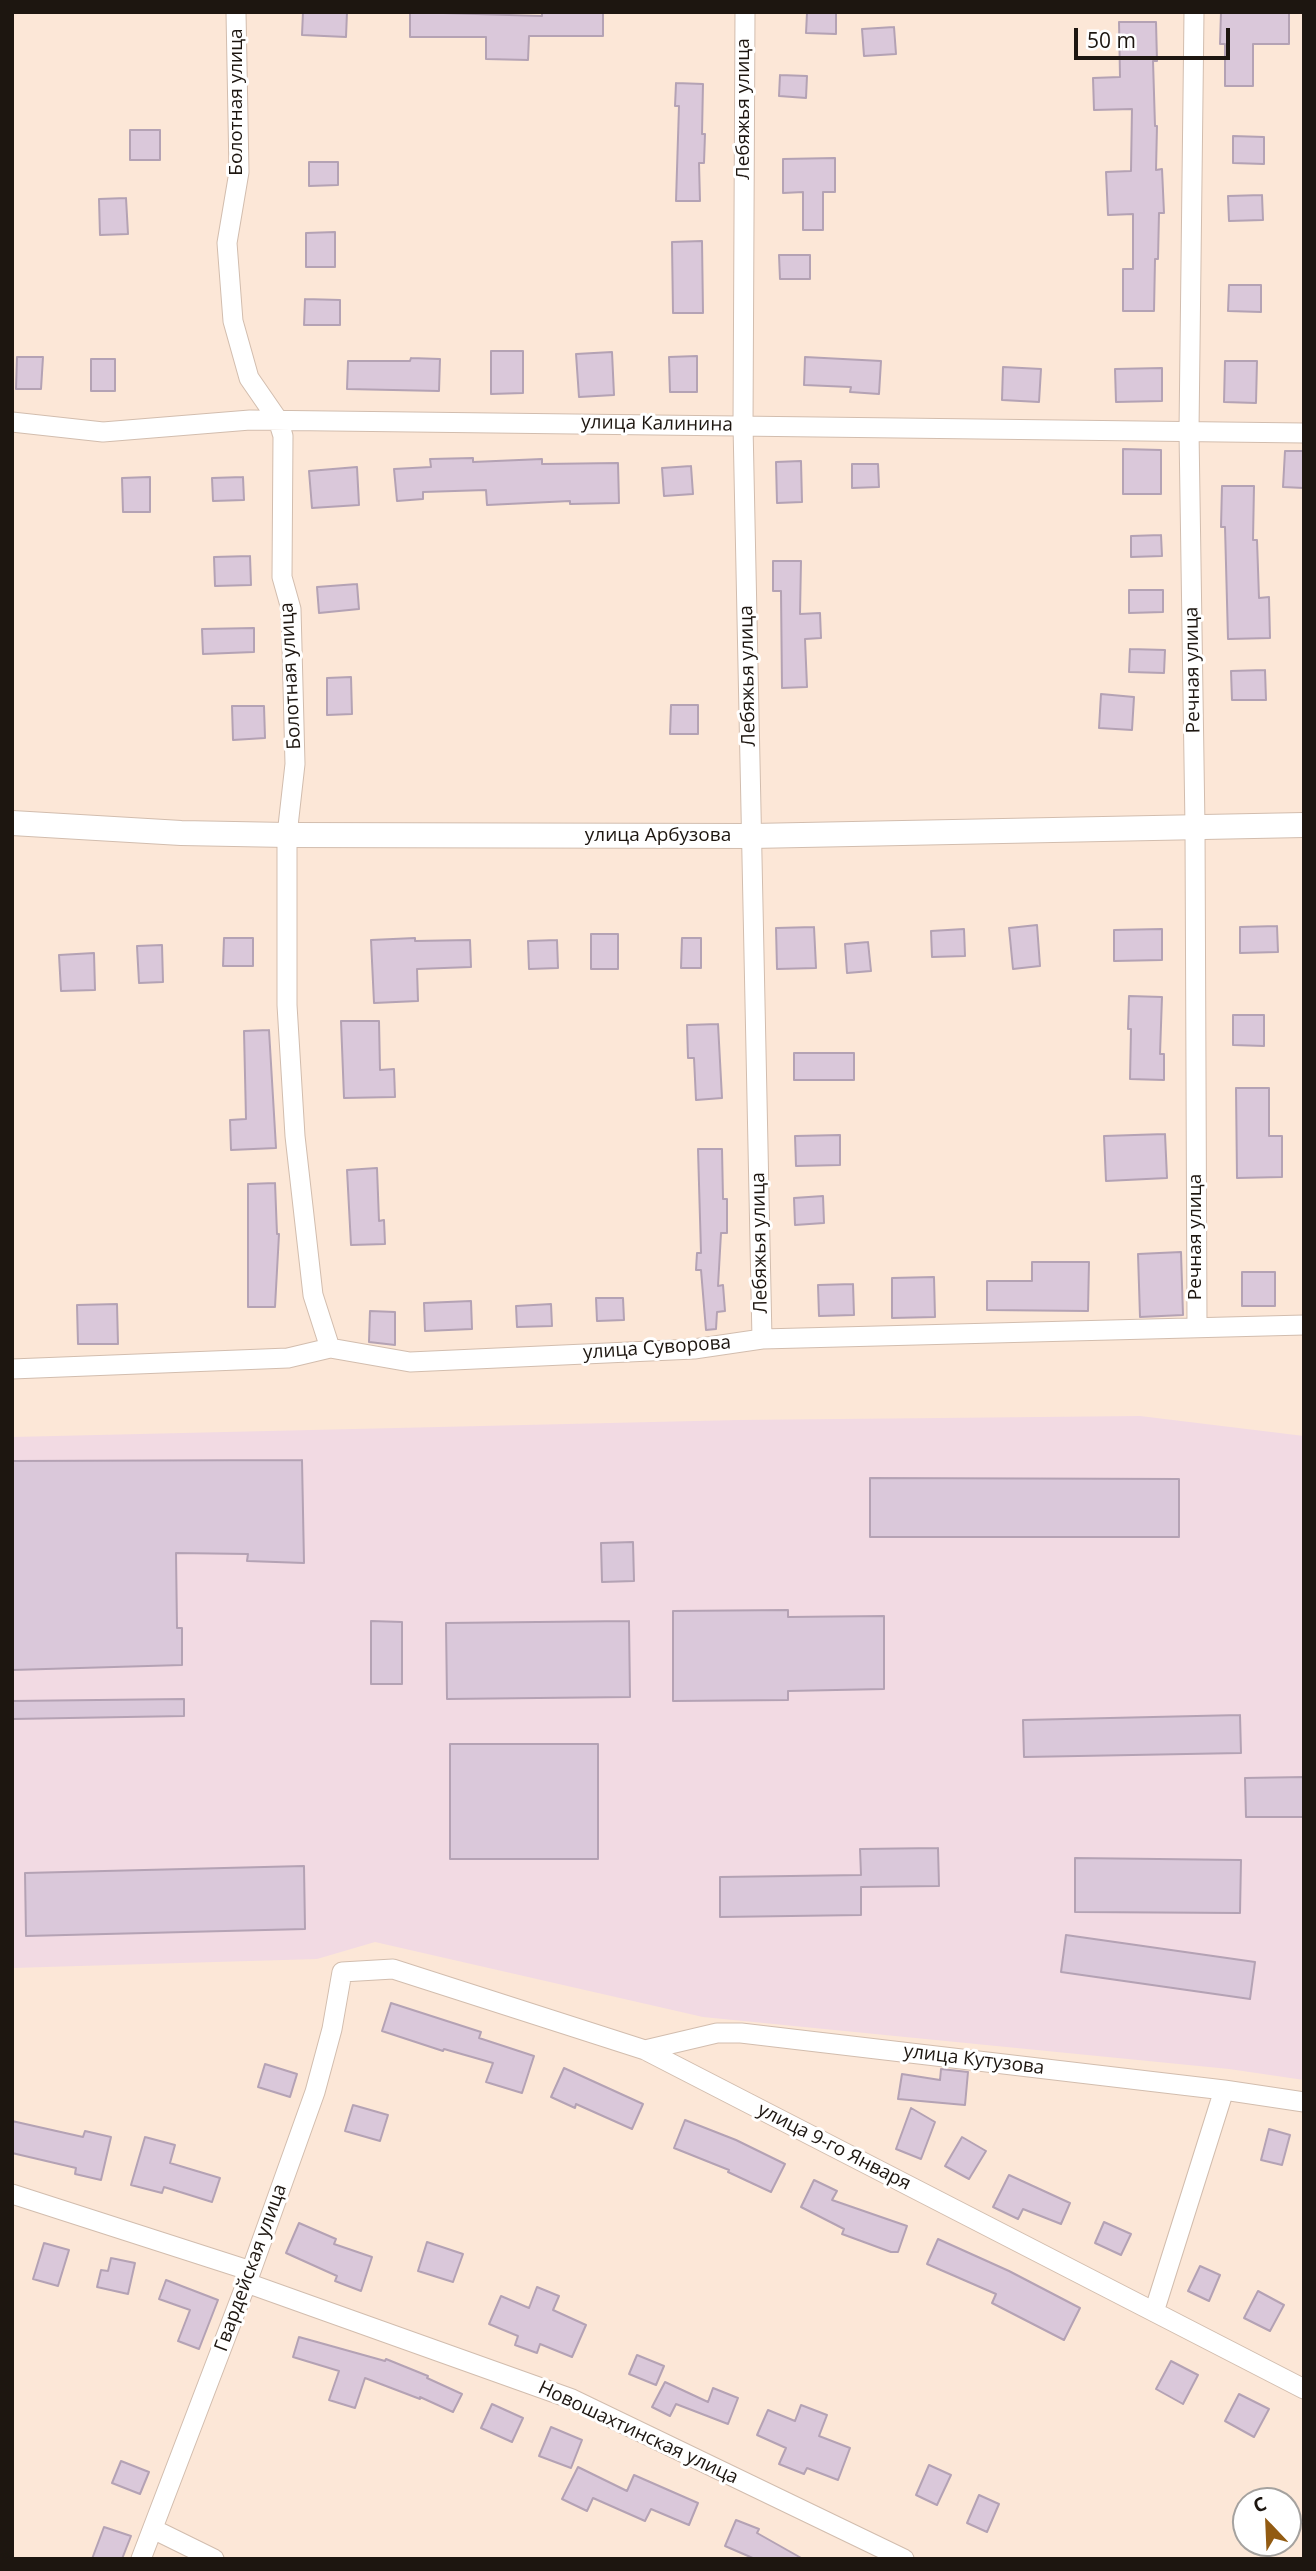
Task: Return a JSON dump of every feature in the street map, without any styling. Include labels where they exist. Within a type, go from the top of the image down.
[{"type":"street","name":"Болотная улица","points":[[236,12],[239,172],[227,243],[233,321],[249,378],[278,420],[283,436],[282,577],[291,609],[295,764],[288,835],[287,1005],[295,1136],[313,1295],[330,1348]]},
{"type":"street","name":"Лебяжья улица","points":[[745,12],[743,425],[762,1339]]},
{"type":"street","name":"Речная улица","points":[[1194,12],[1189,431],[1195,827],[1197,1328]]},
{"type":"street","name":"улица Калинина","points":[[12,422],[103,432],[250,419],[1304,433]]},
{"type":"street","name":"улица Арбузова","points":[[12,823],[181,833],[288,835],[752,836],[1304,825]]},
{"type":"street","name":"улица Суворова","points":[[12,1369],[288,1358],[330,1348],[410,1362],[694,1349],[762,1339],[1304,1325]]},
{"type":"street","name":"улица 9-го Января","points":[[342,1972],[393,1969],[645,2050],[1304,2389]]},
{"type":"street","name":"Гвардейская улица","points":[[141,2559],[249,2277],[315,2092],[332,2029],[342,1972]]},
{"type":"street","name":"улица Кутузова","points":[[645,2050],[717,2033],[741,2033],[1224,2090],[1304,2102]]},
{"type":"street","points":[[1154,2312],[1224,2090]]},
{"type":"street","name":"Новошахтинская улица","points":[[12,2194],[249,2277],[572,2399],[904,2559]]},
{"type":"street","points":[[153,2529],[214,2559]]},
{"type":"shaded area","points":[[1140,1416],[1304,1436],[1304,2080],[1229,2069],[703,2017],[375,1942],[317,1959],[12,1968],[12,1437],[738,1420]]},
{"type":"building","points":[[303,12],[347,12],[346,37],[302,35]]},
{"type":"building","points":[[410,12],[542,16],[542,12],[603,12],[603,36],[529,36],[528,60],[486,59],[486,37],[410,37]]},
{"type":"building","points":[[1221,12],[1289,12],[1289,44],[1253,44],[1253,86],[1225,86],[1225,44],[1220,44]]},
{"type":"building","points":[[807,13],[836,13],[836,34],[806,33]]},
{"type":"building","points":[[1119,22],[1156,22],[1157,61],[1153,61],[1157,126],[1156,170],[1162,169],[1164,213],[1159,213],[1154,311],[1123,311],[1123,269],[1133,269],[1133,214],[1108,215],[1106,172],[1131,171],[1132,109],[1094,110],[1093,78],[1120,77]]},
{"type":"building","points":[[894,27],[896,54],[864,56],[862,29]]},
{"type":"building","points":[[780,75],[807,76],[806,98],[779,96]]},
{"type":"building","points":[[676,83],[703,84],[702,134],[705,134],[704,163],[699,163],[700,201],[676,201],[679,106],[675,106]]},
{"type":"building","points":[[130,130],[160,130],[160,160],[130,160]]},
{"type":"building","points":[[1233,136],[1264,137],[1264,164],[1233,163]]},
{"type":"building","points":[[835,158],[835,192],[823,192],[823,230],[803,230],[803,192],[783,193],[783,159]]},
{"type":"building","points":[[309,162],[338,162],[338,185],[309,186]]},
{"type":"building","points":[[1262,195],[1263,220],[1229,221],[1228,196]]},
{"type":"building","points":[[126,198],[128,234],[100,235],[99,199]]},
{"type":"building","points":[[335,232],[335,267],[306,267],[306,233]]},
{"type":"building","points":[[702,241],[703,313],[673,313],[672,242]]},
{"type":"building","points":[[779,255],[810,255],[810,279],[780,279]]},
{"type":"building","points":[[1229,285],[1261,285],[1261,312],[1228,311]]},
{"type":"building","points":[[305,299],[340,300],[340,325],[304,325]]},
{"type":"building","points":[[491,351],[523,351],[523,393],[491,394]]},
{"type":"building","points":[[612,352],[614,395],[579,397],[576,354]]},
{"type":"building","points":[[697,356],[697,392],[670,392],[669,357]]},
{"type":"building","points":[[17,357],[43,357],[41,389],[16,389]]},
{"type":"building","points":[[805,357],[881,361],[879,394],[850,392],[851,387],[804,385]]},
{"type":"building","points":[[411,358],[440,359],[439,391],[347,389],[348,361],[410,361]]},
{"type":"building","points":[[91,359],[115,359],[115,391],[91,391]]},
{"type":"building","points":[[1225,361],[1257,361],[1256,403],[1224,402]]},
{"type":"building","points":[[1003,367],[1041,369],[1039,402],[1002,400]]},
{"type":"building","points":[[1162,368],[1162,401],[1116,402],[1115,369]]},
{"type":"building","points":[[1123,449],[1161,450],[1161,494],[1123,494]]},
{"type":"building","points":[[1285,451],[1304,451],[1304,488],[1283,487]]},
{"type":"building","points":[[473,458],[473,462],[542,459],[542,464],[618,463],[619,503],[570,504],[570,501],[487,505],[486,490],[423,492],[423,499],[397,501],[394,469],[431,467],[430,459]]},
{"type":"building","points":[[801,461],[802,502],[777,503],[776,462]]},
{"type":"building","points":[[852,464],[878,464],[879,487],[852,488]]},
{"type":"building","points":[[691,466],[693,494],[664,496],[662,468]]},
{"type":"building","points":[[357,467],[359,505],[312,508],[309,471]]},
{"type":"building","points":[[150,477],[150,512],[123,512],[122,478]]},
{"type":"building","points":[[243,477],[244,500],[213,501],[212,478]]},
{"type":"building","points":[[1222,486],[1254,486],[1253,540],[1257,540],[1259,598],[1269,597],[1270,638],[1228,639],[1225,527],[1221,527]]},
{"type":"building","points":[[1161,535],[1162,556],[1131,557],[1131,536]]},
{"type":"building","points":[[250,556],[251,585],[215,586],[214,557]]},
{"type":"building","points":[[773,561],[801,561],[800,614],[820,613],[821,638],[805,639],[807,687],[782,688],[781,591],[773,591]]},
{"type":"building","points":[[357,584],[359,609],[319,613],[317,587]]},
{"type":"building","points":[[1129,590],[1163,590],[1163,612],[1129,613]]},
{"type":"building","points":[[254,628],[254,652],[203,654],[202,629]]},
{"type":"building","points":[[1130,649],[1165,650],[1164,673],[1129,672]]},
{"type":"building","points":[[1265,670],[1266,700],[1232,700],[1231,671]]},
{"type":"building","points":[[351,677],[352,714],[327,715],[327,678]]},
{"type":"building","points":[[1101,694],[1134,697],[1132,730],[1099,728]]},
{"type":"building","points":[[671,705],[698,705],[698,734],[670,734]]},
{"type":"building","points":[[232,706],[264,706],[265,738],[233,740]]},
{"type":"building","points":[[1037,925],[1040,966],[1013,969],[1009,928]]},
{"type":"building","points":[[1277,926],[1278,952],[1240,953],[1240,927]]},
{"type":"building","points":[[814,927],[816,968],[777,969],[776,928]]},
{"type":"building","points":[[964,929],[965,956],[932,957],[931,931]]},
{"type":"building","points":[[1162,929],[1162,960],[1114,961],[1114,930]]},
{"type":"building","points":[[591,934],[618,934],[618,969],[591,969]]},
{"type":"building","points":[[224,938],[253,938],[253,966],[223,966]]},
{"type":"building","points":[[415,938],[415,941],[470,940],[471,967],[417,969],[418,1001],[374,1003],[371,940]]},
{"type":"building","points":[[682,938],[701,938],[701,968],[681,968]]},
{"type":"building","points":[[557,940],[558,968],[529,969],[528,941]]},
{"type":"building","points":[[868,942],[871,971],[847,973],[845,944]]},
{"type":"building","points":[[162,945],[163,982],[139,983],[137,946]]},
{"type":"building","points":[[94,953],[95,990],[61,991],[59,955]]},
{"type":"building","points":[[1129,996],[1162,997],[1160,1054],[1164,1054],[1164,1080],[1130,1079]]},
{"type":"building","points":[[1233,1015],[1264,1015],[1264,1046],[1233,1045]]},
{"type":"building","points":[[341,1021],[379,1021],[380,1070],[394,1069],[395,1097],[344,1098]]},
{"type":"building","points":[[718,1024],[722,1098],[696,1100],[694,1058],[688,1058],[687,1025]]},
{"type":"building","points":[[269,1030],[276,1148],[231,1150],[230,1120],[246,1119],[244,1031]]},
{"type":"building","points":[[794,1053],[854,1053],[854,1080],[794,1080]]},
{"type":"building","points":[[1236,1088],[1269,1088],[1269,1136],[1282,1136],[1282,1177],[1237,1178]]},
{"type":"building","points":[[1165,1134],[1167,1178],[1106,1181],[1104,1136]]},
{"type":"building","points":[[840,1135],[840,1165],[796,1166],[795,1136]]},
{"type":"building","points":[[698,1149],[722,1149],[723,1199],[727,1199],[727,1233],[721,1233],[718,1286],[723,1285],[725,1311],[717,1312],[716,1329],[706,1330],[701,1270],[696,1270],[697,1253],[701,1253]]},
{"type":"building","points":[[377,1168],[379,1221],[384,1220],[385,1244],[351,1245],[347,1170]]},
{"type":"building","points":[[275,1183],[279,1234],[275,1307],[248,1307],[248,1184]]},
{"type":"building","points":[[823,1196],[824,1223],[795,1225],[794,1198]]},
{"type":"building","points":[[1181,1252],[1183,1315],[1140,1317],[1138,1254]]},
{"type":"building","points":[[1032,1262],[1089,1262],[1088,1311],[987,1310],[987,1281],[1032,1281]]},
{"type":"building","points":[[1242,1272],[1275,1272],[1275,1306],[1242,1306]]},
{"type":"building","points":[[934,1277],[935,1317],[892,1318],[892,1278]]},
{"type":"building","points":[[853,1284],[854,1315],[819,1316],[818,1285]]},
{"type":"building","points":[[596,1298],[623,1298],[624,1320],[597,1321]]},
{"type":"building","points":[[471,1301],[472,1329],[425,1331],[424,1303]]},
{"type":"building","points":[[117,1304],[118,1344],[78,1344],[77,1305]]},
{"type":"building","points":[[551,1304],[552,1326],[517,1327],[516,1306]]},
{"type":"building","points":[[370,1311],[395,1312],[395,1345],[369,1342]]},
{"type":"building","points":[[302,1460],[304,1563],[247,1561],[248,1554],[176,1553],[177,1628],[182,1628],[182,1665],[12,1670],[12,1461]]},
{"type":"building","points":[[870,1478],[1179,1479],[1179,1537],[870,1537]]},
{"type":"building","points":[[633,1542],[634,1581],[602,1582],[601,1543]]},
{"type":"building","points":[[788,1610],[788,1617],[884,1616],[884,1689],[788,1691],[788,1700],[673,1701],[673,1611]]},
{"type":"building","points":[[371,1621],[402,1622],[402,1684],[371,1684]]},
{"type":"building","points":[[629,1621],[630,1697],[447,1699],[446,1623]]},
{"type":"building","points":[[184,1699],[184,1716],[12,1719],[12,1701]]},
{"type":"building","points":[[1240,1715],[1241,1753],[1024,1757],[1023,1720]]},
{"type":"building","points":[[450,1744],[598,1744],[598,1859],[450,1859]]},
{"type":"building","points":[[1304,1777],[1304,1817],[1246,1817],[1245,1778]]},
{"type":"building","points":[[938,1848],[939,1886],[861,1887],[861,1915],[720,1917],[720,1877],[861,1875],[860,1849]]},
{"type":"building","points":[[1075,1858],[1241,1860],[1240,1913],[1075,1912]]},
{"type":"building","points":[[304,1866],[305,1929],[26,1936],[25,1873]]},
{"type":"building","points":[[1066,1935],[1255,1962],[1250,1999],[1061,1972]]},
{"type":"building","points":[[391,2003],[481,2032],[479,2038],[534,2056],[522,2093],[486,2082],[493,2063],[444,2049],[443,2051],[382,2031]]},
{"type":"building","points":[[265,2064],[297,2074],[290,2097],[258,2087]]},
{"type":"building","points":[[564,2068],[643,2104],[632,2129],[576,2104],[575,2108],[551,2097]]},
{"type":"building","points":[[941,2069],[968,2072],[965,2105],[898,2099],[902,2074],[940,2080]]},
{"type":"building","points":[[353,2105],[388,2115],[380,2141],[345,2131]]},
{"type":"building","points":[[911,2108],[935,2122],[921,2159],[896,2149]]},
{"type":"building","points":[[685,2120],[736,2140],[785,2164],[771,2192],[728,2172],[729,2170],[674,2148]]},
{"type":"building","points":[[12,2121],[83,2137],[85,2131],[111,2137],[101,2180],[75,2174],[76,2168],[12,2153]]},
{"type":"building","points":[[1269,2129],[1290,2135],[1282,2165],[1261,2160]]},
{"type":"building","points":[[145,2137],[175,2145],[170,2163],[220,2178],[212,2202],[164,2187],[162,2193],[131,2185]]},
{"type":"building","points":[[962,2137],[986,2151],[969,2179],[945,2166]]},
{"type":"building","points":[[1009,2175],[1070,2203],[1061,2224],[1023,2209],[1018,2219],[993,2207]]},
{"type":"building","points":[[814,2180],[837,2191],[832,2200],[907,2226],[898,2252],[891,2252],[842,2234],[844,2229],[801,2207]]},
{"type":"building","points":[[1104,2222],[1131,2234],[1121,2255],[1095,2243]]},
{"type":"building","points":[[299,2223],[336,2239],[334,2244],[372,2257],[361,2291],[335,2281],[337,2276],[286,2253]]},
{"type":"building","points":[[938,2239],[1009,2271],[1080,2308],[1064,2340],[992,2303],[996,2294],[927,2264]]},
{"type":"building","points":[[427,2242],[463,2254],[453,2282],[418,2271]]},
{"type":"building","points":[[44,2243],[69,2250],[58,2286],[33,2279]]},
{"type":"building","points":[[111,2258],[135,2263],[128,2294],[97,2287],[101,2270],[108,2271]]},
{"type":"building","points":[[1200,2266],[1220,2275],[1209,2301],[1188,2291]]},
{"type":"building","points":[[166,2280],[218,2300],[199,2349],[178,2341],[190,2310],[159,2299]]},
{"type":"building","points":[[537,2287],[559,2296],[553,2310],[586,2325],[572,2357],[540,2344],[537,2353],[515,2345],[518,2336],[489,2324],[501,2296],[529,2308]]},
{"type":"building","points":[[1258,2291],[1284,2305],[1270,2331],[1244,2318]]},
{"type":"building","points":[[299,2337],[385,2361],[386,2359],[428,2376],[427,2378],[462,2394],[453,2412],[365,2378],[355,2408],[329,2400],[339,2371],[293,2357]]},
{"type":"building","points":[[637,2355],[664,2366],[656,2385],[629,2374]]},
{"type":"building","points":[[1171,2361],[1198,2375],[1183,2404],[1156,2389]]},
{"type":"building","points":[[665,2382],[708,2402],[713,2388],[738,2398],[728,2424],[676,2404],[670,2416],[652,2407]]},
{"type":"building","points":[[1239,2394],[1269,2409],[1254,2437],[1225,2421]]},
{"type":"building","points":[[492,2404],[523,2418],[512,2442],[481,2428]]},
{"type":"building","points":[[801,2405],[827,2415],[819,2436],[850,2448],[838,2480],[807,2468],[804,2474],[779,2464],[786,2448],[757,2435],[768,2410],[795,2421]]},
{"type":"building","points":[[551,2427],[582,2440],[571,2468],[539,2456]]},
{"type":"building","points":[[121,2461],[149,2472],[140,2494],[112,2483]]},
{"type":"building","points":[[929,2465],[951,2475],[937,2505],[916,2495]]},
{"type":"building","points":[[578,2467],[627,2491],[634,2475],[698,2503],[689,2525],[651,2509],[645,2521],[593,2498],[587,2511],[562,2499]]},
{"type":"building","points":[[979,2495],[999,2504],[987,2532],[967,2523]]},
{"type":"building","points":[[736,2520],[759,2529],[757,2533],[803,2559],[755,2559],[725,2546]]},
{"type":"building","points":[[104,2527],[131,2536],[122,2559],[92,2559]]}]
